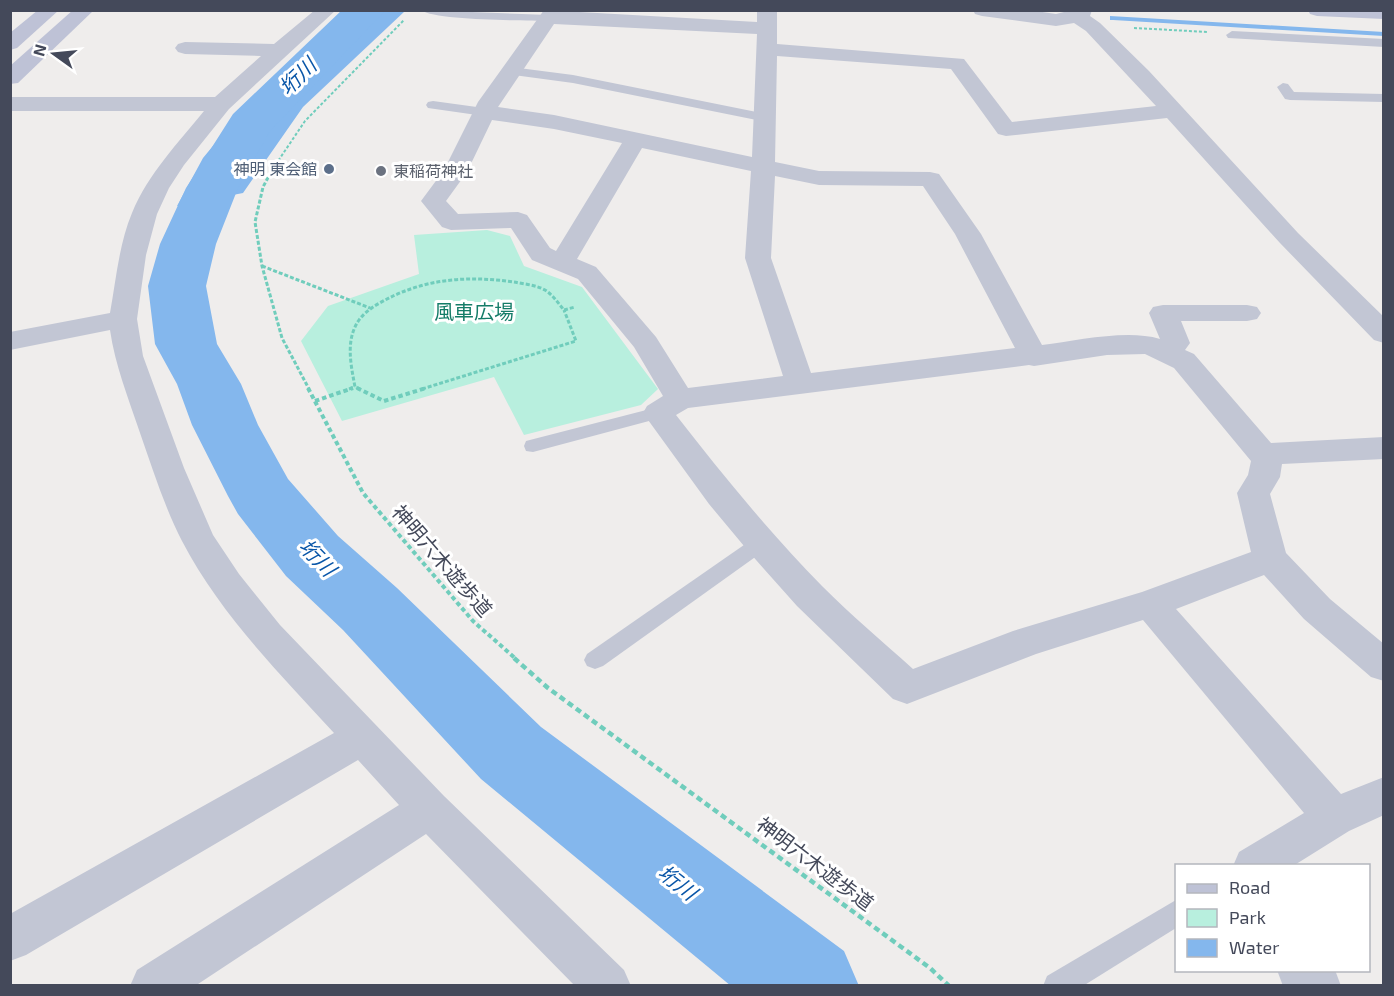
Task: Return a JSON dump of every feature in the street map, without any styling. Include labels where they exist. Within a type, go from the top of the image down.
[{"type":"street","points":[[10,44],[50,10]]},
{"type":"street","points":[[10,78],[85,10]]},
{"type":"street","points":[[327,10],[279,50],[221,104],[174,162],[144,214],[133,255],[123,319],[128,356],[168,468],[198,538],[226,584],[267,635],[429,809],[608,986]]},
{"type":"street","points":[[982,10],[1056,20],[1083,17],[1289,238],[1383,334]]},
{"type":"street","points":[[1317,10],[1383,14]]},
{"type":"street","points":[[1173,111],[1006,129],[957,63],[768,29],[551,14],[484,112],[455,172],[433,201],[451,222],[518,220],[541,254],[587,273],[646,343],[669,406],[721,496],[760,543],[810,596],[907,688],[1026,642],[1150,604],[1270,559]]},
{"type":"street","points":[[768,29],[766,118],[758,258],[800,383]]},
{"type":"street","points":[[185,48],[279,50]]},
{"type":"street","points":[[10,104],[221,104]]},
{"type":"street","points":[[484,112],[554,122],[819,178],[930,179],[968,234],[1034,357]]},
{"type":"street","points":[[562,262],[636,139]]},
{"type":"street","points":[[1166,353],[1176,343],[1163,313],[1247,313]]},
{"type":"street","points":[[10,341],[123,319]]},
{"type":"street","points":[[669,406],[800,383],[1034,357],[1107,346],[1149,345],[1184,361],[1264,454],[1267,459],[1264,477],[1253,492],[1270,559],[1288,575],[1317,609],[1383,666]]},
{"type":"street","points":[[1264,454],[1383,448]]},
{"type":"street","points":[[1150,604],[1334,817]]},
{"type":"street","points":[[10,939],[363,737]]},
{"type":"street","points":[[1257,864],[1334,817],[1383,795]]},
{"type":"street","points":[[153,986],[429,809]]},
{"type":"street","points":[[1302,972],[1318,986]]},
{"type":"lane","points":[[426,10],[458,14],[551,14]]},
{"type":"lane","points":[[1232,35],[1383,43]]},
{"type":"lane","points":[[511,71],[573,79],[766,118]]},
{"type":"lane","points":[[1283,87],[1290,96],[1383,98]]},
{"type":"lane","points":[[433,105],[484,112]]},
{"type":"lane","points":[[533,446],[669,406]]},
{"type":"lane","points":[[595,660],[760,543]]},
{"type":"lane","points":[[1057,986],[1175,914]]},
{"type":"path","name":"神明六木遊歩道","points":[[410,14],[305,121],[275,164],[263,187],[255,222],[262,266],[282,338],[363,493],[473,621],[548,688],[726,816],[930,968],[949,986]]},
{"type":"path","points":[[1083,17],[1232,35]]},
{"type":"path","points":[[396,172],[415,174]]},
{"type":"path","points":[[262,266],[370,308]]},
{"type":"path","points":[[315,401],[355,387],[384,401],[576,341],[564,310],[543,288],[480,280],[448,279],[392,297],[370,308],[358,321],[349,350],[355,387]]},
{"type":"path","points":[[564,310],[607,298]]},
{"type":"green space","name":"風車広場","points":[[487,230],[510,236],[524,266],[582,287],[658,389],[641,405],[524,435],[494,377],[342,421],[301,341],[328,306],[419,274],[414,235]]},
{"type":"water","points":[[348,10],[405,11],[303,107],[243,193],[177,206],[203,158],[246,106]]},
{"type":"waterway","name":"垳川","points":[[366,10],[250,124],[212,188],[188,244],[177,286],[186,344],[209,384],[225,425],[263,496],[312,556],[370,609],[511,753],[809,986]]},
{"type":"waterway","points":[[1113,18],[1384,34]]},
{"type":"place","name":"神明 東会館","points":[[329,169]]},
{"type":"place","name":"東稲荷神社","points":[[381,171]]}]
